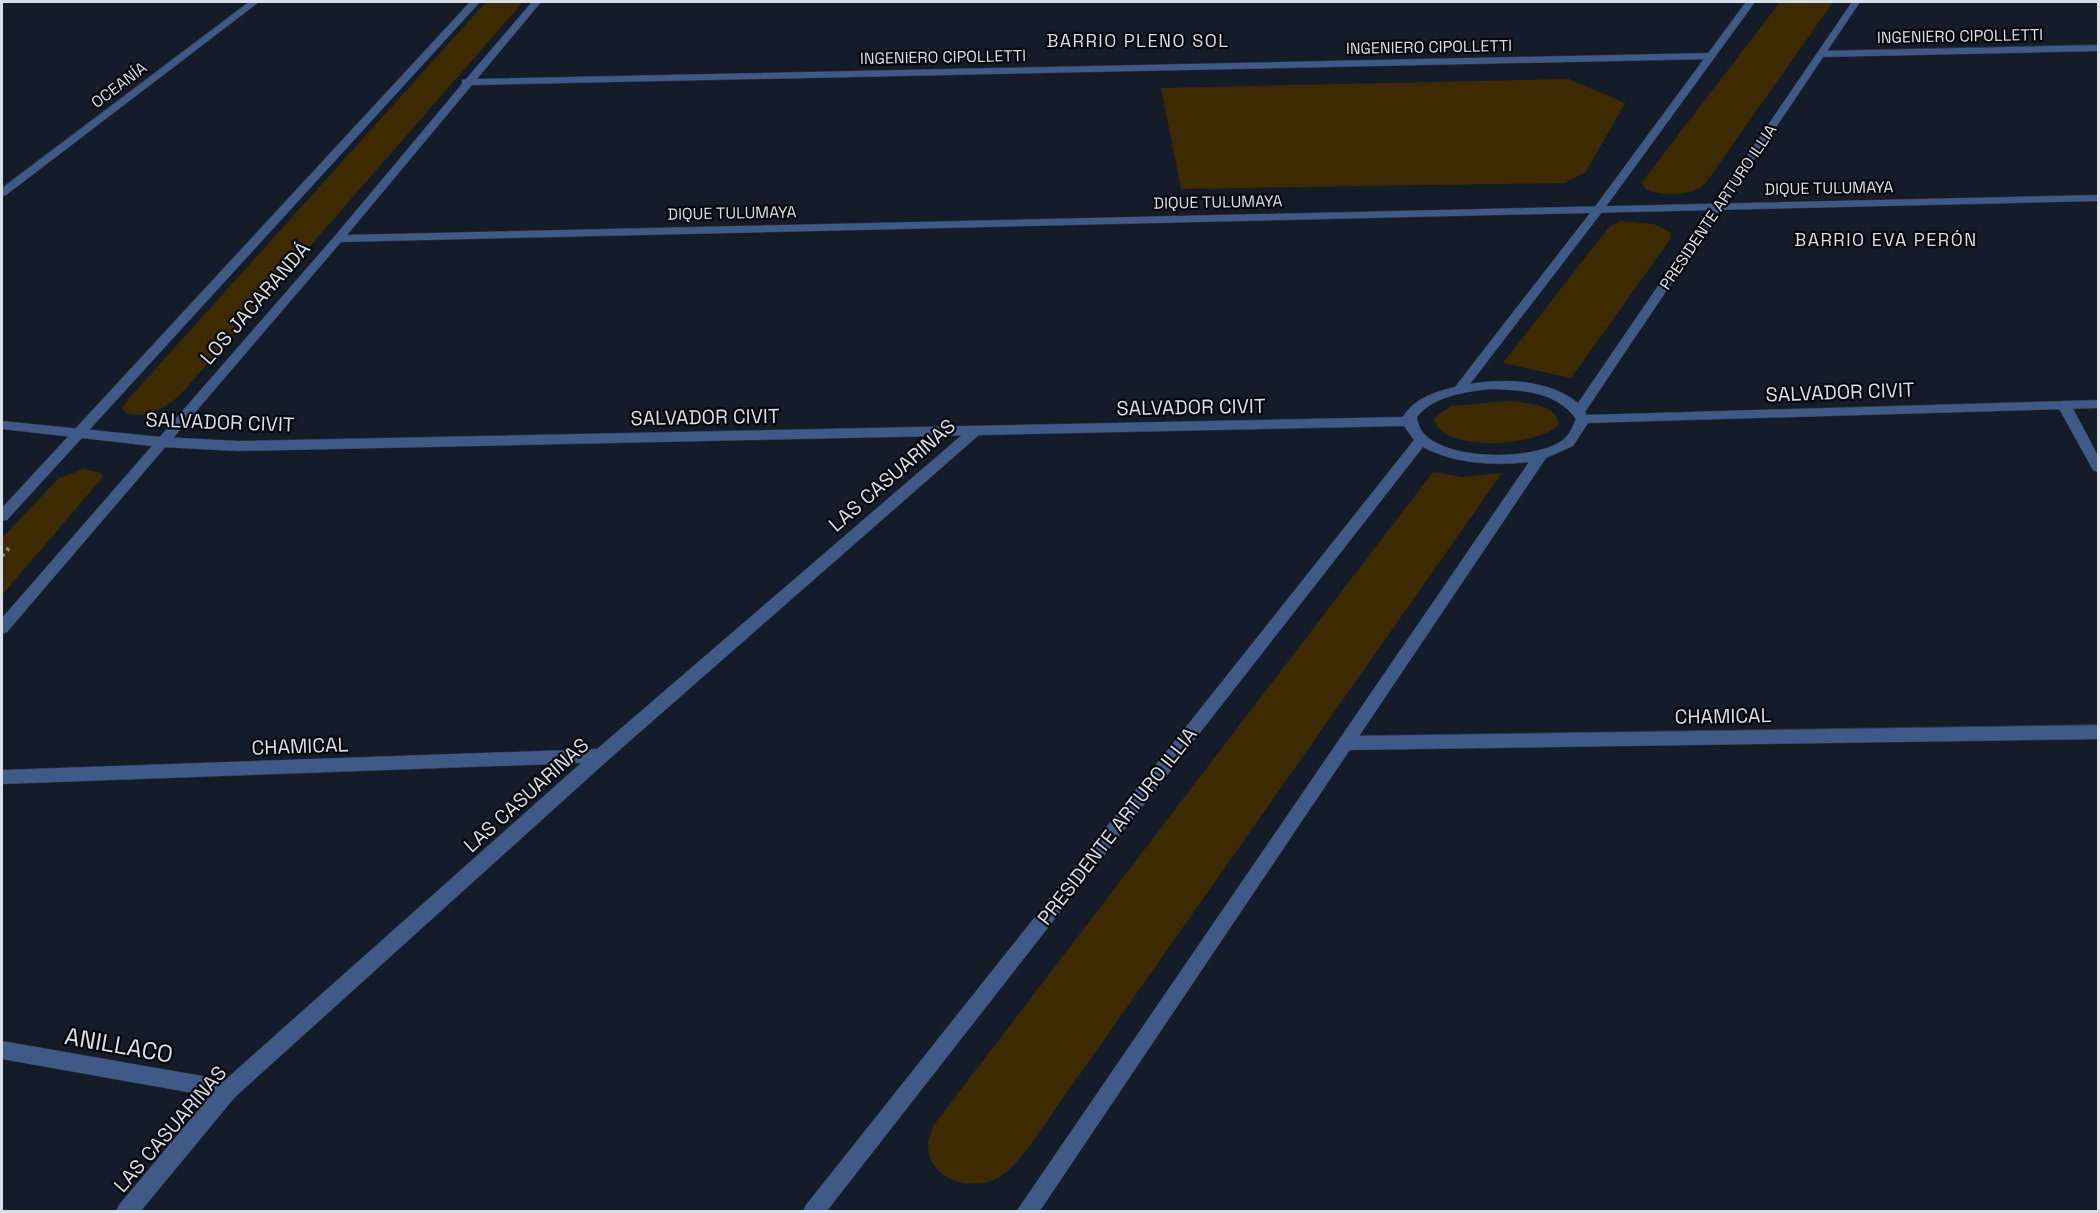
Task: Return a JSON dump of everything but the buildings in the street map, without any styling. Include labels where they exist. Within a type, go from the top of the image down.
[{"type":"street","name":"OCEANÍA","points":[[2,193],[254,2]]},
{"type":"street","name":"LOS JACARANDÁ","points":[[2,516],[80,434],[475,2]]},
{"type":"street","name":"LOS JACARANDÁ","points":[[2,628],[338,238],[466,82],[536,2]]},
{"type":"street","points":[[1461,387],[1598,210],[1750,2]]},
{"type":"street","name":"PRESIDENTE ARTURO ILLIA","points":[[1541,455],[1568,443],[1581,415],[1856,2]]},
{"type":"street","name":"INGENIERO CIPOLLETTI","points":[[1822,54],[2098,48]]},
{"type":"street","name":"INGENIERO CIPOLLETTI","points":[[466,82],[1709,56]]},
{"type":"street","name":"DIQUE TULUMAYA","points":[[338,238],[2098,198]]},
{"type":"street","points":[[1541,455],[1508,459],[1476,458],[1434,448],[1421,440],[1414,432],[1410,422],[1416,410],[1425,400],[1461,387],[1490,385],[1541,391],[1570,402],[1581,415]]},
{"type":"street","name":"SALVADOR CIVIT","points":[[1581,415],[2098,404]]},
{"type":"street","points":[[2064,405],[2098,467]]},
{"type":"street","name":"SALVADOR CIVIT","points":[[2,425],[161,442],[249,446],[1410,422]]},
{"type":"street","name":"LAS CASUARINAS","points":[[126,1212],[228,1090],[601,756],[975,431]]},
{"type":"street","name":"PRESIDENTE ARTURO ILLIA","points":[[813,1212],[1421,440]]},
{"type":"street","points":[[1026,1212],[1541,455]]},
{"type":"street","name":"CHAMICAL","points":[[1347,743],[2098,732]]},
{"type":"street","name":"CHAMICAL","points":[[2,777],[601,756]]},
{"type":"street","name":"ANILLACO","points":[[2,1050],[228,1090]]},
{"type":"shaded area","points":[[486,2],[523,2],[181,394],[156,411],[142,415],[126,413],[122,408],[129,398]]},
{"type":"shaded area","points":[[1780,2],[1833,2],[1705,184],[1692,191],[1676,194],[1652,192],[1645,189],[1642,182]]},
{"type":"shaded area","points":[[1569,79],[1625,103],[1585,173],[1564,183],[1181,189],[1161,88]]},
{"type":"shaded area","points":[[1621,221],[1654,224],[1670,232],[1671,238],[1571,378],[1503,363],[1609,227]]},
{"type":"shaded area","points":[[1507,401],[1530,403],[1546,408],[1553,412],[1559,424],[1548,432],[1513,442],[1471,442],[1453,437],[1440,430],[1434,418],[1451,406]]},
{"type":"shaded area","points":[[84,469],[101,473],[103,477],[2,595],[2,538],[59,478]]},
{"type":"shaded area","points":[[1433,472],[1462,477],[1502,473],[1017,1162],[999,1177],[983,1183],[961,1182],[941,1173],[929,1156],[928,1144],[933,1126]]},
{"type":"district","name":"BARRIO PLENO SOL","points":[[1138,40]]},
{"type":"district","name":"BARRIO EVA PERÓN","points":[[1886,239]]}]
